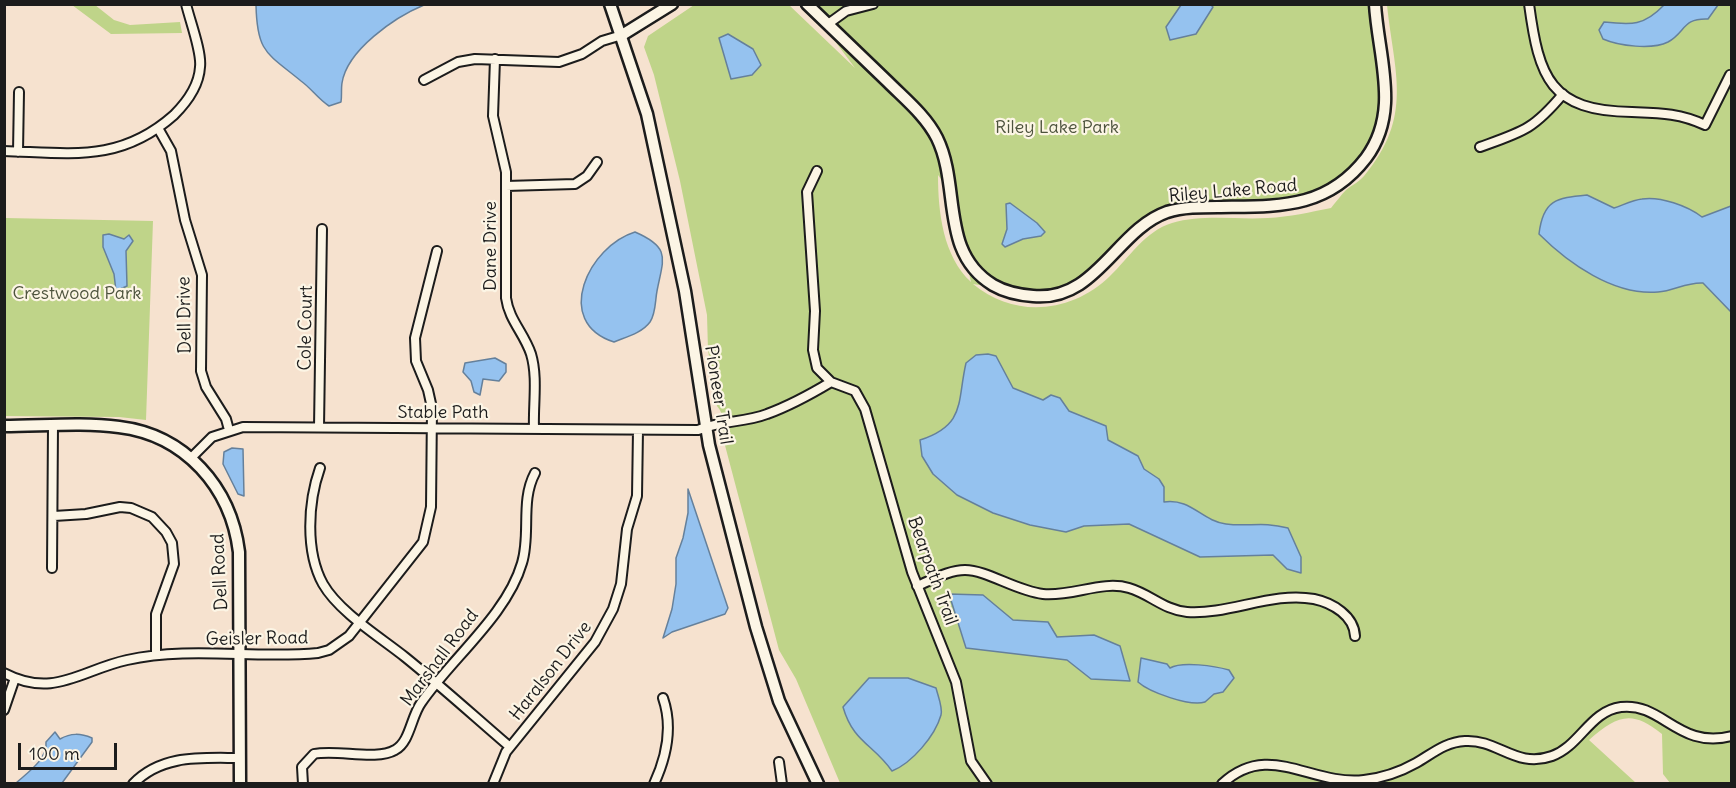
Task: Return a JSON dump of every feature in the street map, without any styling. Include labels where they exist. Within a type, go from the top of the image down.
[{"type":"street","points":[[4,151],[93,153],[132,143],[158,128],[191,96],[200,67],[186,4]]},
{"type":"street","name":"Pioneer Trail","points":[[609,4],[622,35],[647,114],[680,263],[705,426],[766,665],[794,736],[818,783]]},
{"type":"street","points":[[424,80],[458,62],[495,59],[559,63],[582,54],[602,41],[622,35],[672,4]]},
{"type":"street","name":"Riley Lake Road","points":[[807,4],[915,109],[935,134],[947,164],[956,236],[970,264],[994,285],[1008,291],[1040,297],[1071,290],[1085,282],[1145,223],[1169,211],[1198,207],[1292,204],[1327,192],[1342,182],[1367,155],[1383,122],[1387,86],[1375,4]]},
{"type":"street","points":[[828,24],[846,11],[873,4]]},
{"type":"street","points":[[1529,4],[1537,56],[1549,81],[1563,94],[1583,106],[1595,109],[1678,114],[1704,125],[1730,75]]},
{"type":"street","name":"Dane Drive","points":[[495,59],[494,116],[506,163],[506,298],[510,315],[532,360],[534,429]]},
{"type":"street","points":[[18,93],[18,152]]},
{"type":"street","points":[[1480,147],[1509,138],[1536,124],[1563,94]]},
{"type":"street","name":"Dell Drive","points":[[158,128],[171,151],[185,220],[202,275],[201,371],[206,387],[226,419],[229,430]]},
{"type":"street","points":[[506,186],[575,184],[587,176],[597,162]]},
{"type":"street","name":"Bearpath Trail","points":[[817,171],[807,192],[815,310],[813,350],[817,368],[831,382],[855,391],[865,409],[917,586],[948,658],[962,707],[971,761],[987,783]]},
{"type":"street","name":"Cole Court","points":[[319,427],[322,229]]},
{"type":"street","name":"Geisler Road","points":[[4,673],[37,683],[68,681],[125,660],[156,655],[318,653],[340,643],[361,622],[418,551],[427,532],[431,507],[431,400],[416,361],[415,338],[437,250]]},
{"type":"street","points":[[705,426],[716,422],[746,420],[767,414],[831,382]]},
{"type":"street","name":"Dell Road","points":[[4,426],[104,426],[136,430],[164,441],[191,458],[213,482],[231,516],[236,533],[239,566],[240,783]]},
{"type":"street","points":[[52,568],[53,426]]},
{"type":"street","name":"Stable Path","points":[[191,458],[212,437],[229,430],[319,427],[638,430],[698,429],[705,426]]},
{"type":"street","name":"Haralson Drive","points":[[493,783],[501,760],[596,642],[613,609],[621,584],[627,529],[637,496],[638,430]]},
{"type":"street","points":[[320,468],[312,490],[313,559],[324,586],[332,597],[437,683],[510,747]]},
{"type":"street","name":"Marshall Road","points":[[303,783],[303,766],[314,754],[384,754],[398,748],[420,705],[500,605],[517,578],[526,547],[528,490],[535,473]]},
{"type":"street","points":[[54,516],[86,514],[120,507],[141,511],[160,524],[172,543],[174,564],[156,614],[156,655]]},
{"type":"street","points":[[917,586],[948,573],[968,570],[978,571],[1012,587],[1045,594],[1078,593],[1105,586],[1128,587],[1172,609],[1197,612],[1303,597],[1328,603],[1339,610],[1353,624],[1355,636]]},
{"type":"street","points":[[4,710],[15,678]]},
{"type":"street","points":[[654,783],[665,754],[668,735],[667,710],[663,698]]},
{"type":"street","points":[[1221,783],[1241,769],[1266,763],[1280,764],[1327,778],[1364,780],[1399,771],[1442,747],[1465,741],[1489,745],[1512,756],[1539,759],[1565,750],[1599,716],[1622,707],[1646,710],[1682,733],[1693,736],[1705,739],[1731,736]]},
{"type":"street","points":[[133,783],[153,768],[170,761],[240,758]]},
{"type":"street","points":[[779,762],[782,783]]},
{"type":"green space","points":[[72,5],[95,5],[114,20],[130,25],[180,22],[182,33],[111,34]]},
{"type":"green space","name":"Riley Lake Park","points":[[694,5],[789,5],[855,68],[808,5],[1370,5],[1381,79],[1382,104],[1378,124],[1370,142],[1345,172],[1310,193],[1291,199],[1259,203],[1189,202],[1163,208],[1142,220],[1094,273],[1043,296],[1026,296],[973,284],[1007,303],[1025,307],[1043,307],[1078,298],[1095,288],[1154,232],[1172,223],[1208,218],[1276,217],[1331,208],[1346,190],[1364,176],[1380,154],[1390,134],[1397,94],[1387,5],[1731,5],[1731,783],[1670,783],[1663,774],[1662,734],[1641,721],[1624,719],[1608,725],[1589,740],[1636,783],[840,783],[796,679],[779,650],[722,434],[722,416],[717,406],[708,350],[707,315],[680,181],[654,75],[644,47],[648,36]],"holes":[[[938,175],[950,191],[971,282],[954,260],[948,246],[939,204]]]},
{"type":"green space","name":"Crestwood Park","points":[[5,218],[153,221],[146,420],[119,417],[5,416]]},
{"type":"water","points":[[256,5],[424,5],[387,26],[362,47],[346,71],[342,83],[341,102],[329,106],[266,50],[259,33]]},
{"type":"water","points":[[1181,5],[1211,5],[1213,7],[1196,34],[1170,40],[1166,27]]},
{"type":"water","points":[[1664,5],[1718,5],[1708,19],[1689,23],[1668,42],[1653,46],[1636,46],[1603,39],[1599,30],[1604,22],[1622,24],[1637,22],[1650,17]]},
{"type":"water","points":[[728,34],[753,49],[761,65],[752,75],[731,79],[719,38]]},
{"type":"water","points":[[1587,195],[1614,208],[1642,199],[1665,200],[1702,217],[1731,206],[1731,312],[1703,283],[1658,292],[1641,292],[1609,283],[1578,266],[1539,234],[1544,214],[1553,203]]},
{"type":"water","points":[[1010,203],[1037,223],[1045,232],[1041,236],[1023,239],[1005,247],[1002,244],[1007,229],[1006,204]]},
{"type":"water","points":[[635,232],[655,243],[662,255],[654,311],[650,322],[643,329],[614,342],[595,332],[585,318],[581,302],[584,285],[592,268],[604,252],[618,240]]},
{"type":"water","points":[[109,234],[124,239],[129,235],[133,241],[126,251],[127,286],[116,291],[114,274],[103,247],[103,235]]},
{"type":"water","points":[[976,355],[996,356],[1013,388],[1043,400],[1051,395],[1060,398],[1069,411],[1106,426],[1108,440],[1138,456],[1144,469],[1159,479],[1164,487],[1164,502],[1182,503],[1210,519],[1226,524],[1271,525],[1288,528],[1301,557],[1301,573],[1287,569],[1273,555],[1200,557],[1129,524],[1084,526],[1066,532],[1030,525],[993,513],[957,495],[933,474],[922,456],[920,440],[935,434],[952,419],[960,401],[966,363]]},
{"type":"water","points":[[495,358],[506,364],[506,372],[499,381],[483,379],[480,395],[474,392],[471,381],[463,372],[465,363]]},
{"type":"water","points":[[232,448],[243,449],[244,496],[238,494],[223,464],[224,452]]},
{"type":"water","points":[[688,489],[728,608],[725,614],[672,632],[663,638],[672,609],[676,584],[676,558],[688,513]]},
{"type":"water","points":[[949,594],[983,595],[1013,620],[1048,622],[1057,637],[1094,635],[1120,646],[1130,681],[1091,679],[1067,660],[966,648]]},
{"type":"water","points":[[1141,658],[1167,664],[1170,668],[1190,665],[1223,668],[1229,670],[1234,678],[1223,692],[1214,694],[1205,702],[1180,701],[1160,694],[1138,682]]},
{"type":"water","points":[[869,678],[908,678],[936,688],[940,702],[941,715],[928,740],[907,762],[892,771],[858,736],[847,719],[843,707]]},
{"type":"water","points":[[55,732],[60,739],[80,735],[92,738],[92,742],[62,783],[16,783],[40,760],[46,748],[46,742]]}]
